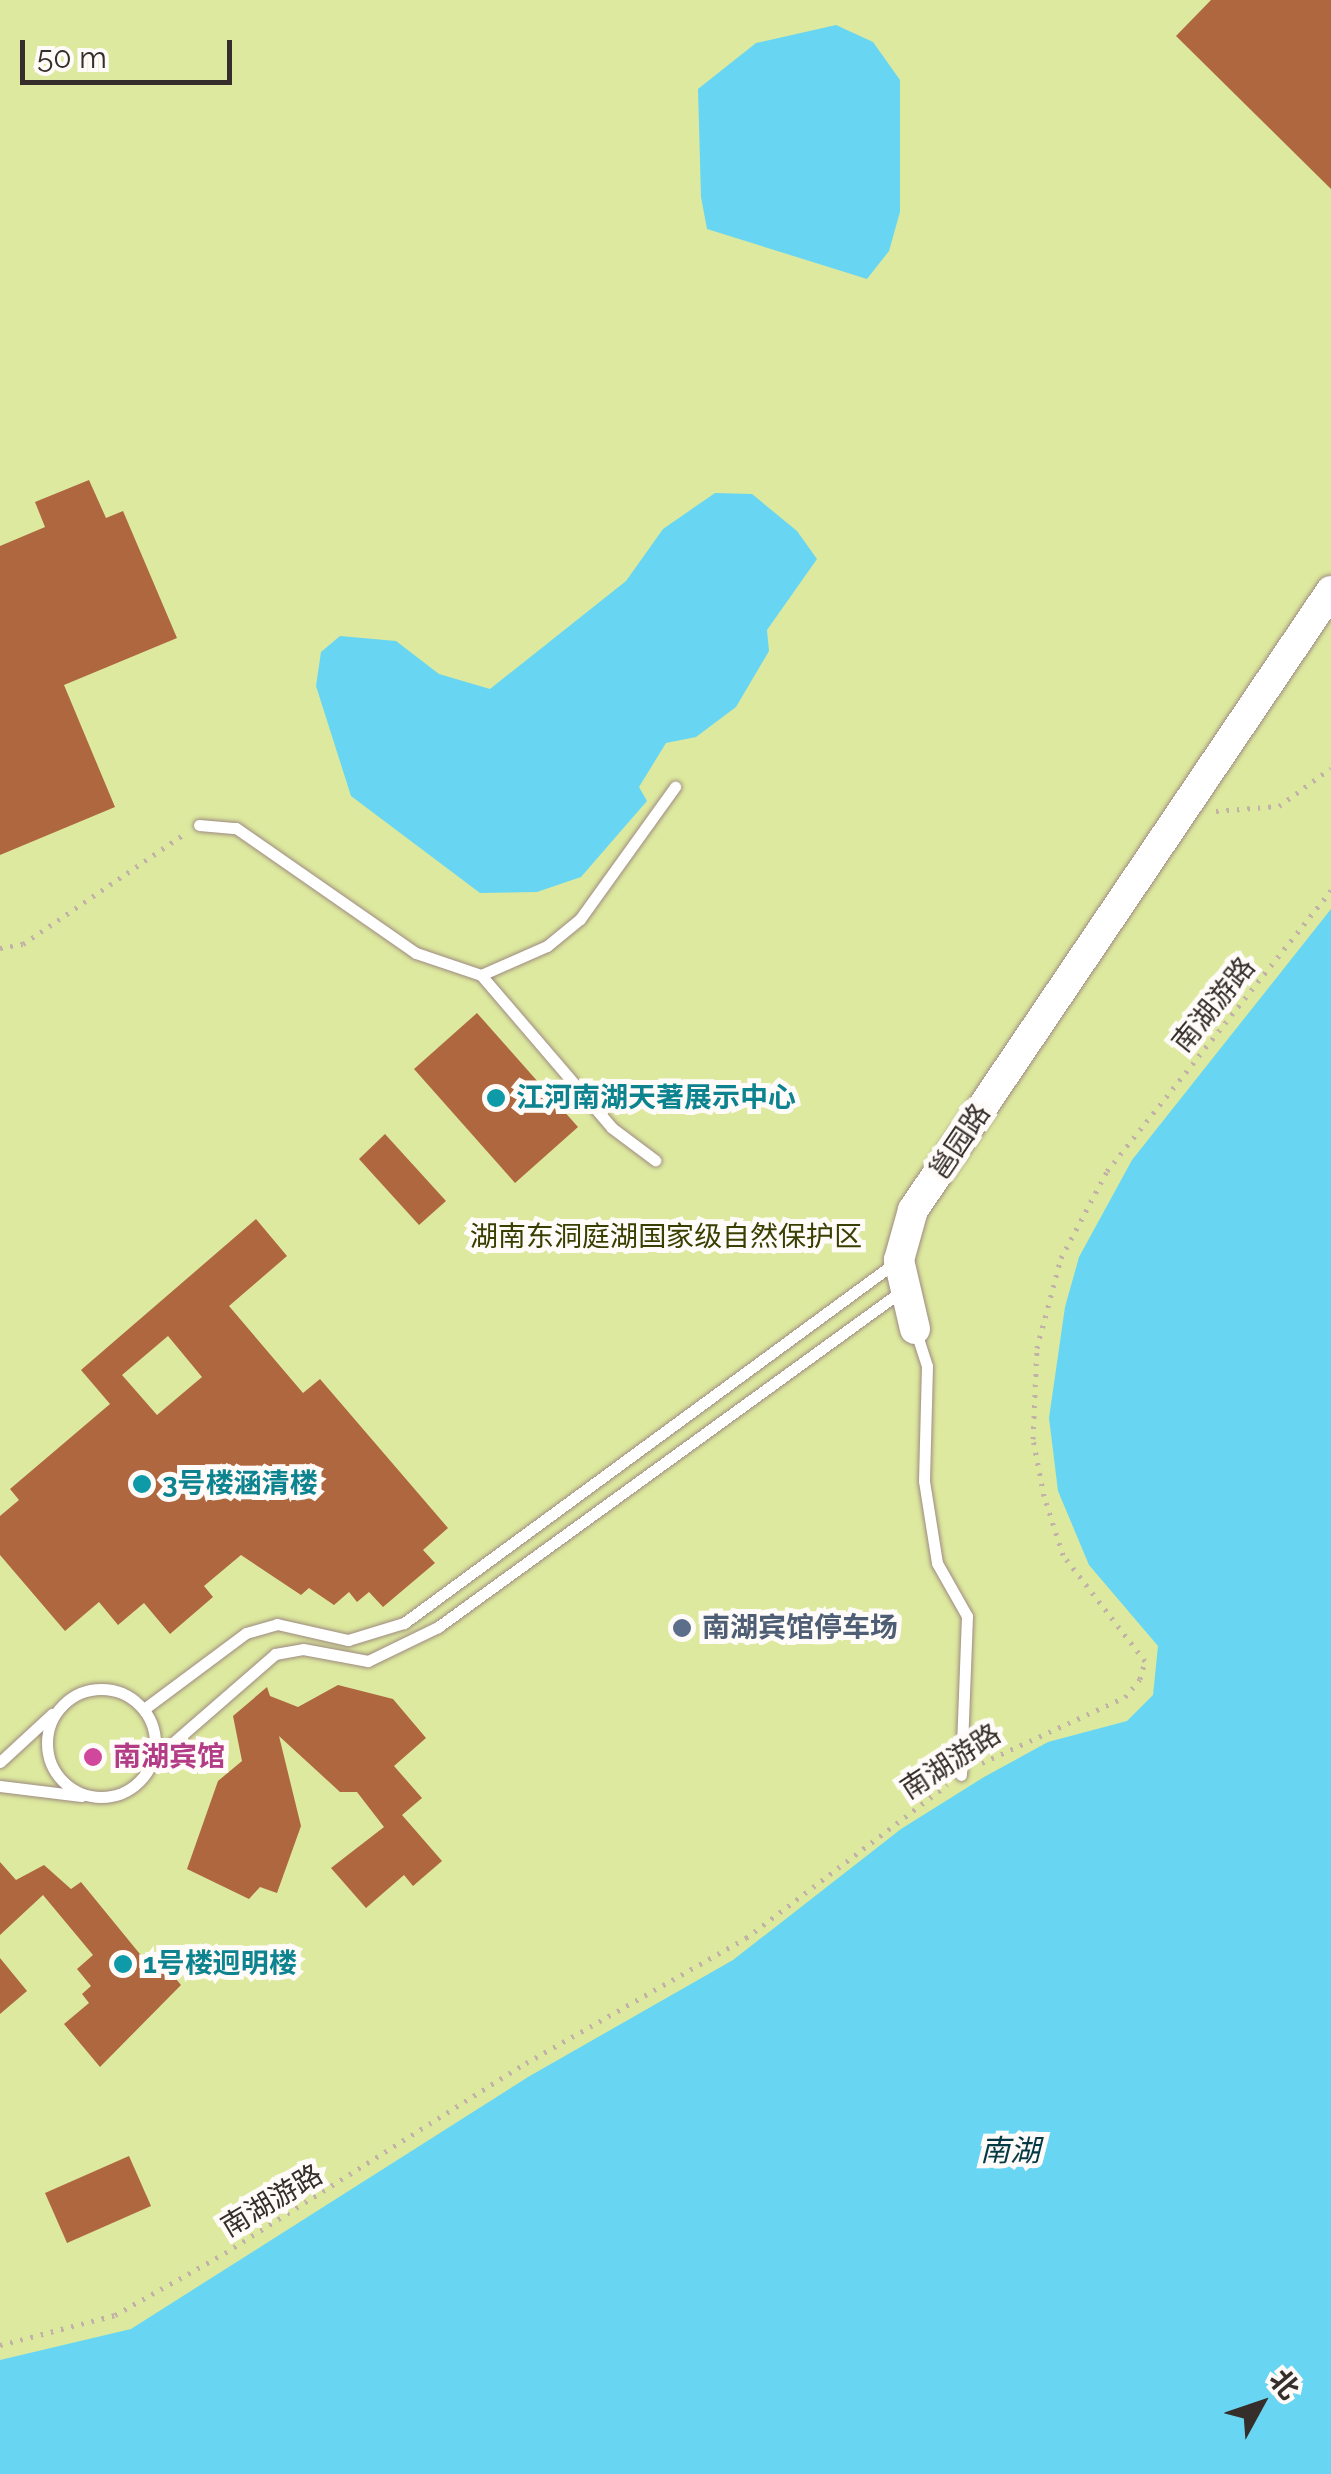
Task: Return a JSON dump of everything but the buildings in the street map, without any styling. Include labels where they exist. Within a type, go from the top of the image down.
[{"type":"street","name":"邕园路","points":[[915,1329],[902,1274],[913,1210],[1331,591]]},
{"type":"lane","points":[[481,975],[546,946],[580,918],[675,787]]},
{"type":"lane","points":[[199,825],[236,828],[416,953],[481,975],[612,1128],[655,1160]]},
{"type":"lane","points":[[144,1709],[246,1633],[277,1624],[348,1640],[404,1622],[902,1274]]},
{"type":"lane","points":[[0,1786],[100,1797],[132,1787],[152,1760],[275,1654],[303,1649],[368,1660],[438,1627],[902,1274]]},
{"type":"lane","name":"邕园路","points":[[915,1329],[927,1366],[924,1482],[937,1563],[966,1616],[961,1775]]},
{"type":"lane","points":[[0,1762],[76,1694],[112,1690],[144,1709]]},
{"type":"lane","points":[[62,1706],[52,1721],[50,1758],[69,1786],[100,1797]]},
{"type":"lane","points":[[144,1709],[152,1760]]},
{"type":"path","points":[[1188,807],[1279,806],[1331,768]]},
{"type":"path","points":[[0,948],[22,944],[199,825]]},
{"type":"path","name":"南湖游路","points":[[0,2345],[115,2315],[225,2253],[526,2063],[746,1938],[961,1775],[1034,1732],[1125,1697],[1140,1679],[1145,1661],[1063,1555],[1044,1496],[1033,1439],[1037,1348],[1061,1258],[1107,1171],[1331,890]]},
{"type":"green space","name":"湖南东洞庭湖国家级自然保护区","points":[[0,0],[1331,0],[1331,2474],[0,2474]]},
{"type":"water","points":[[836,25],[873,42],[900,80],[900,212],[889,251],[867,279],[707,229],[701,197],[698,89],[756,43]]},
{"type":"water","points":[[715,493],[752,494],[797,531],[817,559],[767,630],[769,651],[736,707],[696,737],[666,743],[639,787],[647,801],[581,877],[537,892],[480,893],[351,796],[316,686],[321,652],[340,636],[396,641],[439,674],[490,689],[626,581],[663,529]]},
{"type":"water","name":"南湖","points":[[1331,909],[1331,2474],[0,2474],[0,2360],[131,2329],[528,2077],[733,1960],[901,1829],[984,1777],[1048,1742],[1127,1721],[1153,1695],[1158,1646],[1089,1565],[1058,1491],[1049,1418],[1065,1307],[1079,1257],[1132,1160]]},
{"type":"place","name":"江河南湖天著展示中心","points":[[496,1098]]},
{"type":"place","name":"3号楼涵清楼","points":[[142,1484]]},
{"type":"place","name":"南湖宾馆停车场","points":[[682,1628]]},
{"type":"place","name":"南湖宾馆","points":[[93,1757]]},
{"type":"place","name":"1号楼迥明楼","points":[[123,1964]]}]
